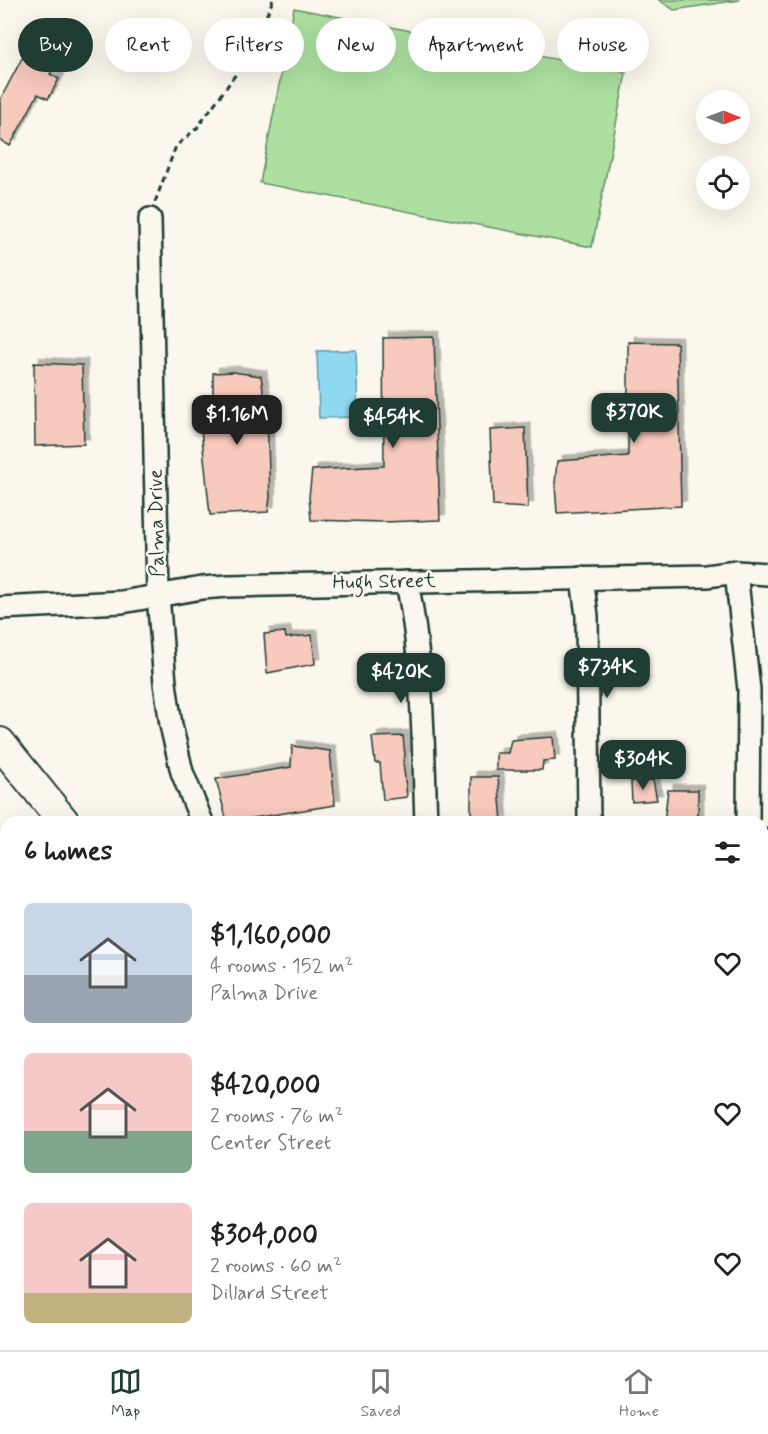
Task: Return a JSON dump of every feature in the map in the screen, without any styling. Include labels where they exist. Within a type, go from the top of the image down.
[{"type":"street","name":"Palma Drive","points":[[150,219],[158,595],[165,684],[171,725],[182,772],[200,816]]},
{"type":"street","name":"Hugh Street","points":[[0,608],[122,602],[202,588],[228,586],[707,576],[736,572],[768,574]]},
{"type":"street","points":[[736,572],[749,690],[748,816]]},
{"type":"street","points":[[582,578],[587,616],[589,816]]},
{"type":"street","points":[[407,582],[414,617],[423,736],[426,816]]},
{"type":"street","points":[[0,743],[59,816]]},
{"type":"path","points":[[150,219],[176,146],[197,128],[249,56],[273,0]]},
{"type":"green space","points":[[659,0],[740,0],[674,10]]},
{"type":"green space","points":[[294,8],[345,18],[316,18],[316,72],[396,72],[396,28],[408,30],[408,72],[545,72],[545,57],[557,59],[557,72],[626,73],[592,247],[260,183],[282,72],[304,72],[304,18],[292,18]]},
{"type":"water","points":[[356,350],[358,417],[319,418],[317,351]]},
{"type":"building","points":[[18,66],[18,72],[51,72],[50,74],[59,79],[48,99],[38,94],[10,146],[0,140],[0,100]]},
{"type":"building","points":[[434,337],[440,520],[383,522],[311,520],[309,497],[312,470],[384,466],[383,338]]},
{"type":"building","points":[[628,342],[677,343],[681,506],[557,513],[555,484],[557,461],[628,456]]},
{"type":"building","points":[[34,363],[82,365],[84,444],[35,446]]},
{"type":"building","points":[[233,372],[261,376],[267,416],[270,497],[268,512],[210,515],[200,419],[213,416],[213,373]]},
{"type":"building","points":[[525,428],[528,508],[493,506],[490,430]]},
{"type":"building","points":[[285,632],[286,638],[312,635],[315,664],[267,673],[264,634]]},
{"type":"building","points":[[403,736],[407,797],[383,800],[380,763],[375,763],[372,737]]},
{"type":"building","points":[[553,737],[555,760],[543,761],[542,770],[496,770],[496,753],[508,753],[511,740]]},
{"type":"building","points":[[292,746],[330,751],[335,805],[265,816],[225,816],[216,779],[291,767]]},
{"type":"building","points":[[471,777],[498,777],[501,816],[471,816]]},
{"type":"building","points":[[653,780],[657,800],[632,802],[631,781]]},
{"type":"building","points":[[668,790],[698,790],[698,816],[665,816]]}]
